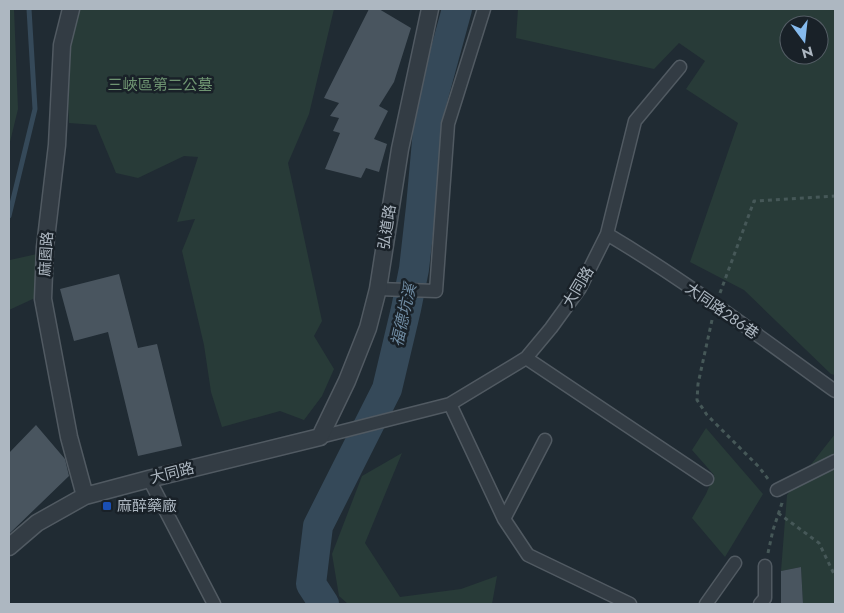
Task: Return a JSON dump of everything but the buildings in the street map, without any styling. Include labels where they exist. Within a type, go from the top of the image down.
[{"type":"street","name":"麻園路","points":[[71,9],[62,45],[57,145],[45,247],[43,298],[69,437],[85,496]]},
{"type":"street","name":"弘道路","points":[[320,437],[347,381],[385,289],[400,149],[430,9]]},
{"type":"street","points":[[385,289],[436,291],[448,124],[484,9]]},
{"type":"street","name":"大同路","points":[[9,548],[37,524],[85,496],[149,478],[450,404],[526,358],[580,288],[607,234],[635,121],[680,67]]},
{"type":"street","name":"大同路286巷","points":[[607,234],[716,305],[835,391]]},
{"type":"street","points":[[526,358],[707,479]]},
{"type":"street","points":[[450,404],[504,519],[528,555],[630,604]]},
{"type":"street","points":[[504,519],[545,440]]},
{"type":"street","points":[[777,490],[835,461]]},
{"type":"street","points":[[149,478],[214,604]]},
{"type":"street","points":[[706,604],[735,563]]},
{"type":"street","points":[[760,604],[766,598],[765,566]]},
{"type":"path","points":[[765,566],[782,503],[777,490],[759,467],[706,415],[697,400],[698,384],[716,305],[754,201],[835,196]]},
{"type":"path","points":[[778,513],[819,543],[835,576]]},
{"type":"green space","points":[[9,9],[14,9],[18,109],[9,146]]},
{"type":"green space","name":"三峽區第二公墓","points":[[78,9],[334,9],[309,114],[288,163],[322,321],[314,336],[334,369],[322,396],[304,420],[280,411],[222,427],[211,392],[204,345],[182,251],[195,219],[177,222],[198,157],[184,156],[138,178],[116,173],[96,125],[69,123],[66,64]]},
{"type":"green space","points":[[518,9],[835,9],[835,375],[831,374],[744,290],[690,262],[738,123],[686,89],[705,61],[679,43],[654,69],[516,38]]},
{"type":"green space","points":[[37,254],[35,298],[9,310],[10,260]]},
{"type":"green space","points":[[706,428],[763,494],[725,557],[692,518],[706,494],[714,475],[692,450]]},
{"type":"green space","points":[[835,434],[835,604],[803,604],[801,567],[781,571],[787,495]]},
{"type":"green space","points":[[402,453],[365,543],[400,597],[461,589],[497,576],[492,604],[348,604],[339,596],[332,554],[362,476]]},
{"type":"waterway","points":[[9,216],[35,109],[29,9]]},
{"type":"waterway","name":"福德坑溪","points":[[324,604],[311,584],[318,526],[387,389],[414,269],[430,108],[457,9]]},
{"type":"place","name":"麻醉藥廠","points":[[107,506]]}]
